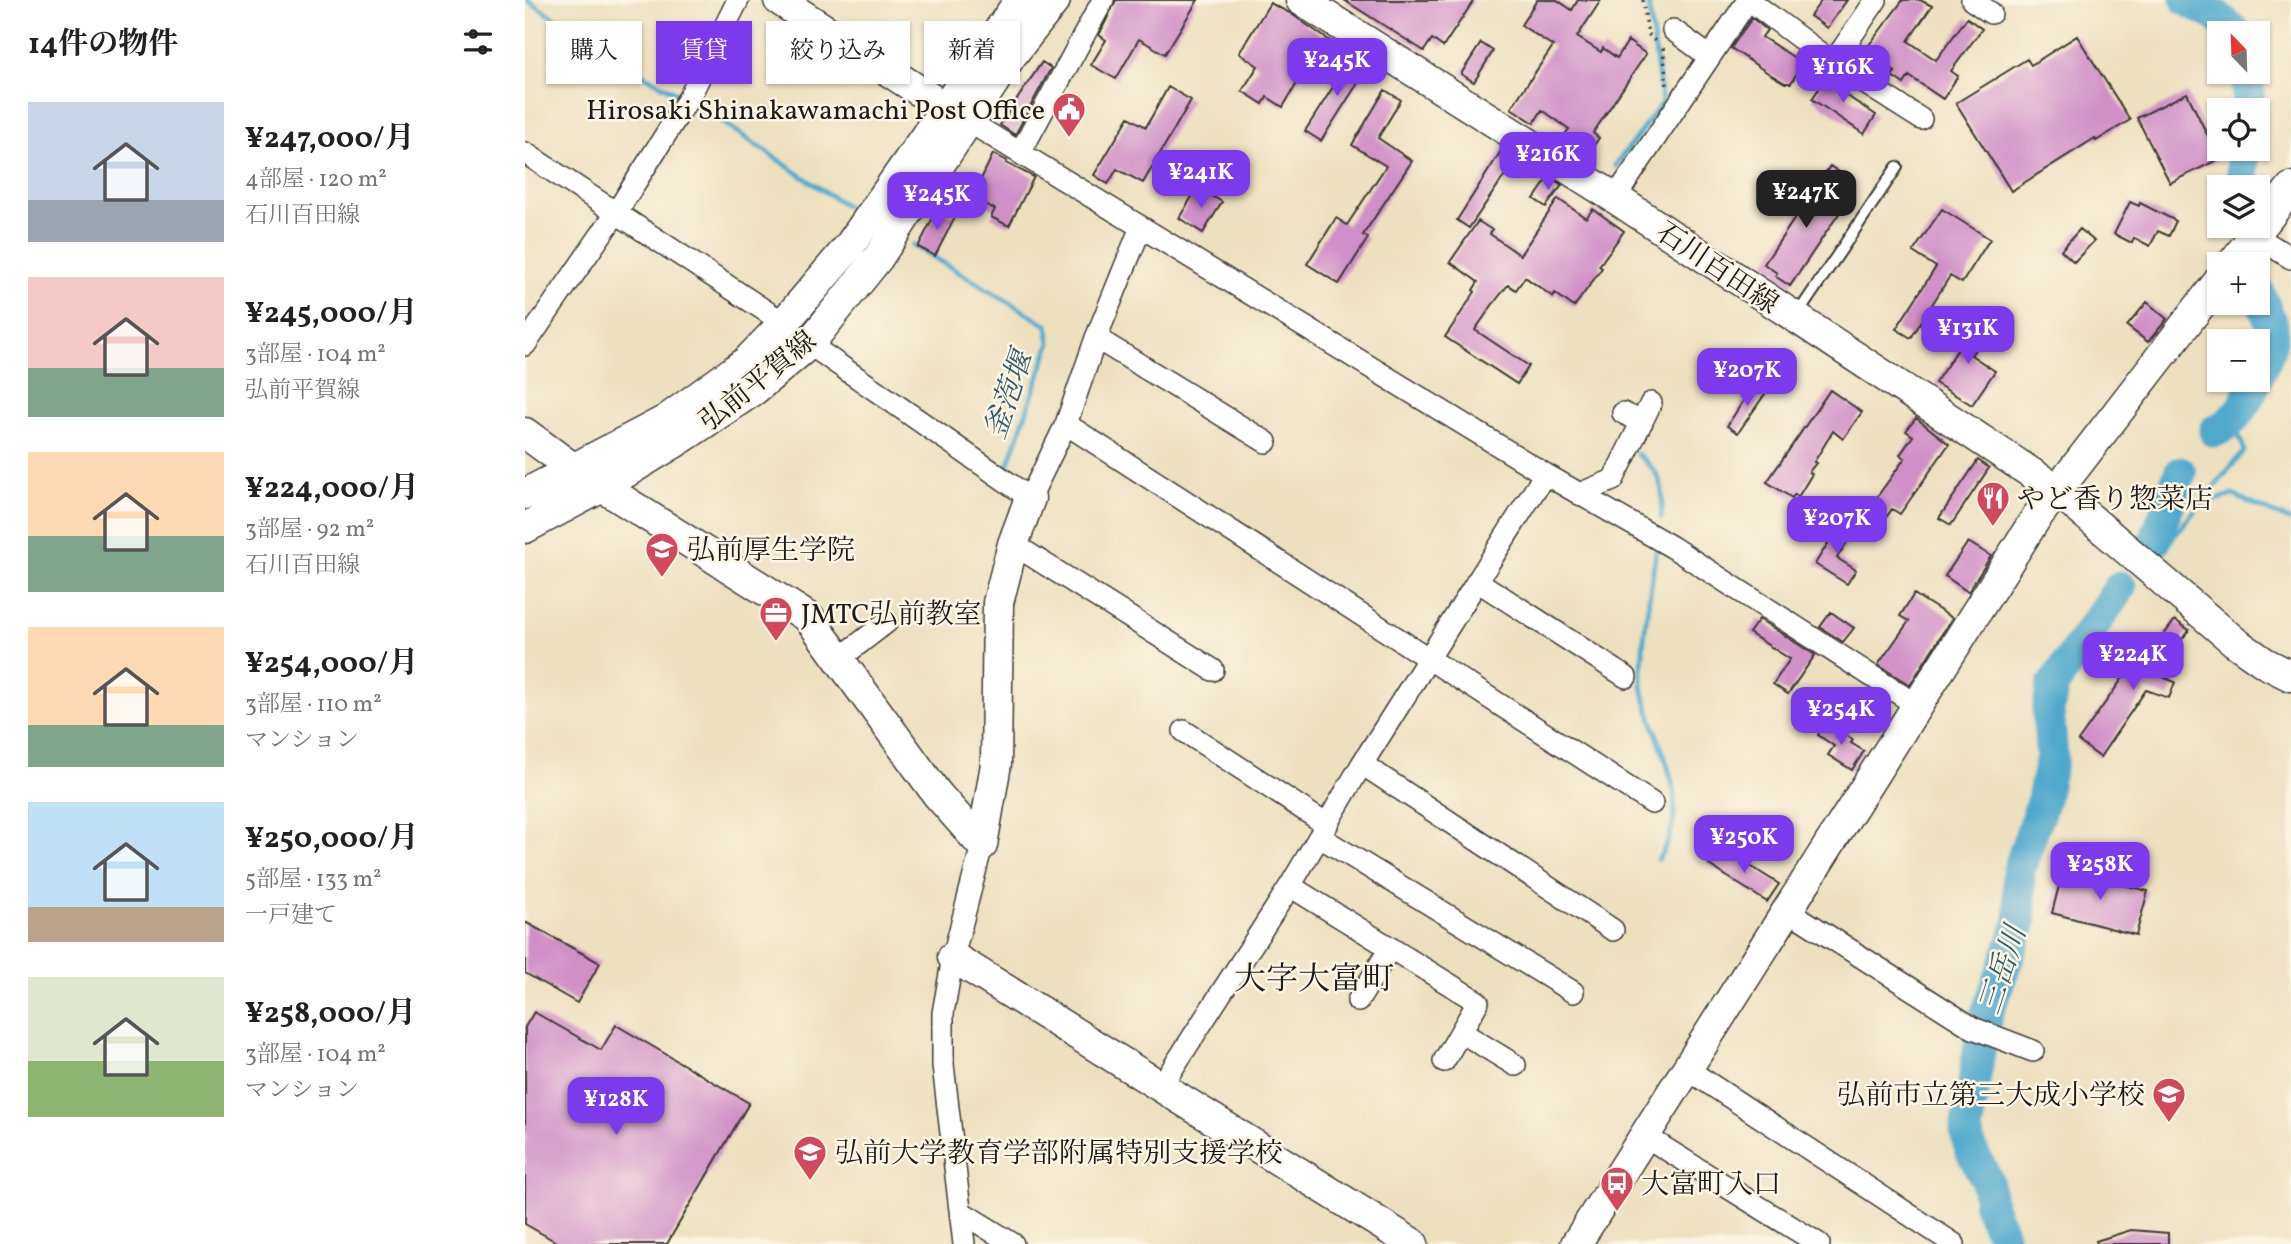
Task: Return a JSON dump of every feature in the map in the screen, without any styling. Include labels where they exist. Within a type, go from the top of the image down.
[{"type":"street","points":[[525,345],[616,213],[690,96],[738,0]]},
{"type":"street","points":[[779,0],[1020,153],[1545,474],[1672,547],[1918,706]]},
{"type":"street","name":"弘前平賀線","points":[[525,528],[602,487],[679,440],[743,397],[809,344],[878,258],[1020,0]]},
{"type":"street","name":"弘前平賀線","points":[[525,494],[666,420],[747,362],[784,323],[957,114],[1011,56],[1055,0]]},
{"type":"street","points":[[1020,153],[1103,0]]},
{"type":"street","name":"石川百田線","points":[[1303,0],[1615,198],[2057,490],[2235,642],[2265,663],[2291,676]]},
{"type":"street","points":[[1615,198],[1748,0],[1833,63],[1921,119]]},
{"type":"street","points":[[1833,63],[1876,0]]},
{"type":"street","points":[[1972,0],[1991,13]]},
{"type":"street","points":[[1668,39],[1710,57]]},
{"type":"street","points":[[525,153],[784,323]]},
{"type":"street","points":[[2270,215],[2291,188]]},
{"type":"street","points":[[964,1244],[943,1065],[943,1013],[953,957],[982,845],[996,764],[998,603],[1013,544],[1030,498],[1066,424],[1096,338],[1141,227]]},
{"type":"street","points":[[2242,252],[2253,238]]},
{"type":"street","points":[[2260,238],[2291,258]]},
{"type":"street","points":[[1576,1244],[2036,518],[2207,296]]},
{"type":"street","points":[[1096,338],[1266,442]]},
{"type":"street","points":[[809,344],[1030,498]]},
{"type":"street","points":[[1579,494],[1613,480],[1639,413]]},
{"type":"street","points":[[1066,424],[1652,803]]},
{"type":"street","points":[[525,433],[574,469],[809,618],[937,794],[982,845]]},
{"type":"street","points":[[1160,1088],[1290,886],[1362,764],[1545,474]]},
{"type":"street","points":[[1013,544],[1213,670]]},
{"type":"street","points":[[1478,581],[1626,677]]},
{"type":"street","points":[[839,659],[887,622]]},
{"type":"street","points":[[1184,731],[1323,831],[1573,992]]},
{"type":"street","points":[[1362,764],[1613,930]]},
{"type":"street","points":[[1290,886],[1478,1002],[1444,1061]]},
{"type":"street","points":[[1789,911],[1982,1032],[2033,1051]]},
{"type":"street","points":[[1358,1000],[1390,948]]},
{"type":"street","points":[[953,957],[1413,1244]]},
{"type":"street","points":[[1461,1032],[1515,1065]]},
{"type":"street","points":[[1688,1069],[1954,1244]]},
{"type":"street","points":[[1645,1136],[1819,1244]]},
{"type":"street","points":[[961,1212],[1013,1244]]},
{"type":"lane","points":[[1795,318],[1897,167]]},
{"type":"path","points":[[1643,0],[1648,34]]},
{"type":"path","points":[[1668,39],[1668,100],[1674,110]]},
{"type":"building","points":[[1116,0],[1198,0],[1165,54],[1139,39],[1116,79],[1091,65],[1106,40],[1099,35]]},
{"type":"building","points":[[1344,0],[1474,0],[1443,47],[1432,39],[1424,51]]},
{"type":"building","points":[[1537,0],[1557,0],[1572,10],[1578,0],[1601,0],[1577,37],[1601,52],[1603,48],[1617,58],[1628,41],[1646,54],[1593,133],[1599,138],[1588,154],[1563,137],[1569,129],[1542,110],[1534,123],[1511,108],[1553,46],[1521,25]]},
{"type":"building","points":[[1822,0],[1847,0],[1827,28],[1810,16]]},
{"type":"building","points":[[1903,0],[1920,0],[1932,6],[1908,41],[1936,60],[1967,18],[1982,29],[1951,71],[1958,76],[1943,99],[1909,76],[1904,84],[1892,76],[1895,72],[1890,67],[1866,49]]},
{"type":"building","points":[[1270,3],[1290,13],[1330,41],[1308,77],[1303,73],[1283,107],[1267,97],[1263,104],[1242,91],[1258,66],[1239,53]]},
{"type":"building","points":[[1752,18],[1767,30],[1762,37],[1803,63],[1791,83],[1785,83],[1731,48]]},
{"type":"building","points":[[2077,36],[2130,120],[2096,141],[2095,138],[2011,191],[1956,103],[2027,59],[2031,65]]},
{"type":"building","points":[[1481,43],[1493,51],[1474,82],[1461,74]]},
{"type":"building","points":[[1354,54],[1370,64],[1321,141],[1305,131]]},
{"type":"building","points":[[1042,62],[1051,68],[1015,135],[1000,125]]},
{"type":"building","points":[[1828,75],[1842,84],[1838,90],[1876,115],[1864,134],[1812,99]]},
{"type":"building","points":[[1168,87],[1191,100],[1143,183],[1117,169],[1108,184],[1094,175],[1129,117],[1146,127]]},
{"type":"building","points":[[1385,90],[1401,100],[1378,138],[1412,161],[1363,235],[1368,238],[1339,284],[1307,264],[1336,218],[1347,225],[1386,166],[1352,145]]},
{"type":"building","points":[[2187,93],[2207,134],[2207,161],[2215,161],[2170,183],[2137,118]]},
{"type":"building","points":[[1503,148],[1517,157],[1469,228],[1457,220]]},
{"type":"building","points":[[993,154],[1034,177],[1009,226],[991,217],[995,209],[972,198]]},
{"type":"building","points":[[1830,166],[1842,174],[1827,195],[1844,206],[1790,286],[1764,264]]},
{"type":"building","points":[[1549,177],[1562,185],[1546,207],[1534,199]]},
{"type":"building","points":[[1198,187],[1222,202],[1203,233],[1179,218]]},
{"type":"building","points":[[1558,199],[1586,218],[1593,209],[1624,231],[1574,307],[1555,293],[1553,297],[1525,277],[1516,290],[1508,285],[1493,304],[1475,330],[1529,366],[1517,384],[1445,337],[1475,292],[1473,290],[1478,282],[1450,262],[1478,221],[1492,230],[1490,234],[1520,255]]},
{"type":"building","points":[[2130,202],[2139,206],[2140,203],[2176,221],[2169,236],[2158,231],[2150,246],[2134,238],[2132,243],[2114,234]]},
{"type":"building","points":[[938,208],[955,217],[935,256],[918,247]]},
{"type":"building","points":[[1942,209],[1990,239],[1962,283],[1950,276],[1911,338],[1896,329],[1936,267],[1913,252]]},
{"type":"building","points":[[2080,229],[2094,241],[2074,262],[2061,250]]},
{"type":"building","points":[[2147,302],[2167,319],[2148,342],[2127,326]]},
{"type":"building","points":[[1982,314],[1994,322],[1971,355],[1995,371],[1972,405],[1935,383]]},
{"type":"building","points":[[1755,383],[1767,391],[1738,433],[1727,426]]},
{"type":"building","points":[[1830,390],[1862,412],[1843,439],[1833,431],[1814,462],[1816,463],[1809,472],[1812,474],[1798,497],[1795,494],[1792,498],[1767,482]]},
{"type":"building","points":[[1916,418],[1949,444],[1900,514],[1892,509],[1885,519],[1869,508],[1905,458],[1900,455],[1913,436],[1906,431]]},
{"type":"building","points":[[1978,460],[1989,468],[1951,525],[1939,518]]},
{"type":"building","points":[[1840,524],[1853,532],[1837,558],[1856,570],[1847,584],[1815,564]]},
{"type":"building","points":[[1968,542],[1991,556],[1968,592],[1945,576]]},
{"type":"building","points":[[1914,594],[1952,618],[1910,685],[1878,665],[1909,621],[1900,616]]},
{"type":"building","points":[[1831,612],[1854,628],[1843,642],[1820,627]]},
{"type":"building","points":[[1759,619],[1815,655],[1788,694],[1773,684],[1790,659],[1749,633]]},
{"type":"building","points":[[2175,620],[2189,630],[2156,674],[2175,682],[2169,698],[2146,690],[2100,757],[2078,741],[2130,664],[2139,668]]},
{"type":"building","points":[[1826,723],[1853,740],[1851,743],[1864,751],[1852,770],[1828,755],[1834,746],[1818,735]]},
{"type":"building","points":[[1720,847],[1779,884],[1767,902],[1709,865]]},
{"type":"building","points":[[2063,870],[2148,891],[2136,935],[2052,913]]},
{"type":"building","points":[[525,922],[600,963],[577,1003],[525,973]]},
{"type":"building","points":[[534,1012],[601,1050],[616,1025],[749,1103],[667,1244],[560,1244],[525,1224],[525,1027]]},
{"type":"building","points":[[2131,1230],[2168,1233],[2168,1244],[2097,1244],[2096,1241]]},
{"type":"waterway","name":"釜萢堰","points":[[527,0],[636,71],[681,95]]},
{"type":"waterway","points":[[1615,166],[1662,103],[1648,0]]},
{"type":"waterway","points":[[2187,0],[2223,21]]},
{"type":"waterway","points":[[2248,84],[2248,98]]},
{"type":"waterway","name":"釜萢堰","points":[[693,102],[846,206]]},
{"type":"waterway","points":[[2242,161],[2243,175]]},
{"type":"waterway","name":"釜萢堰","points":[[913,245],[1047,325],[1050,343],[1007,469]]},
{"type":"waterway","points":[[2268,315],[2272,333],[2270,346]]},
{"type":"waterway","points":[[2215,431],[2236,416],[2250,392]]},
{"type":"waterway","points":[[2200,504],[2244,451],[2233,421]]},
{"type":"waterway","points":[[1637,454],[1652,468],[1660,482],[1661,518]]},
{"type":"waterway","points":[[2155,541],[2180,473]]},
{"type":"waterway","points":[[2171,540],[2200,504],[2233,495],[2291,521]]},
{"type":"waterway","points":[[1656,550],[1644,635],[1642,685],[1669,772],[1675,806],[1668,841],[1658,860]]},
{"type":"waterway","name":"三岳川","points":[[2004,1244],[1990,1207],[1987,1180],[1970,1148],[1966,1131],[1980,1046],[1986,1016],[2021,921],[2018,873],[2043,799],[2052,757],[2048,711],[2053,685],[2120,587]]},
{"type":"place","name":"Hirosaki Shinakawamachi Post Office","points":[[1069,139]]},
{"type":"place","name":"やど香り惣菜店","points":[[1993,528]]},
{"type":"place","name":"弘前厚生学院","points":[[662,579]]},
{"type":"place","name":"JMTC弘前教室","points":[[776,643]]},
{"type":"place","name":"弘前市立第三大成小学校","points":[[2169,1124]]},
{"type":"place","name":"弘前大学教育学部附属特別支援学校","points":[[810,1182]]},
{"type":"place","name":"大富町入口","points":[[1617,1213]]},
{"type":"district","name":"大字大富町","points":[[1314,978]]}]
